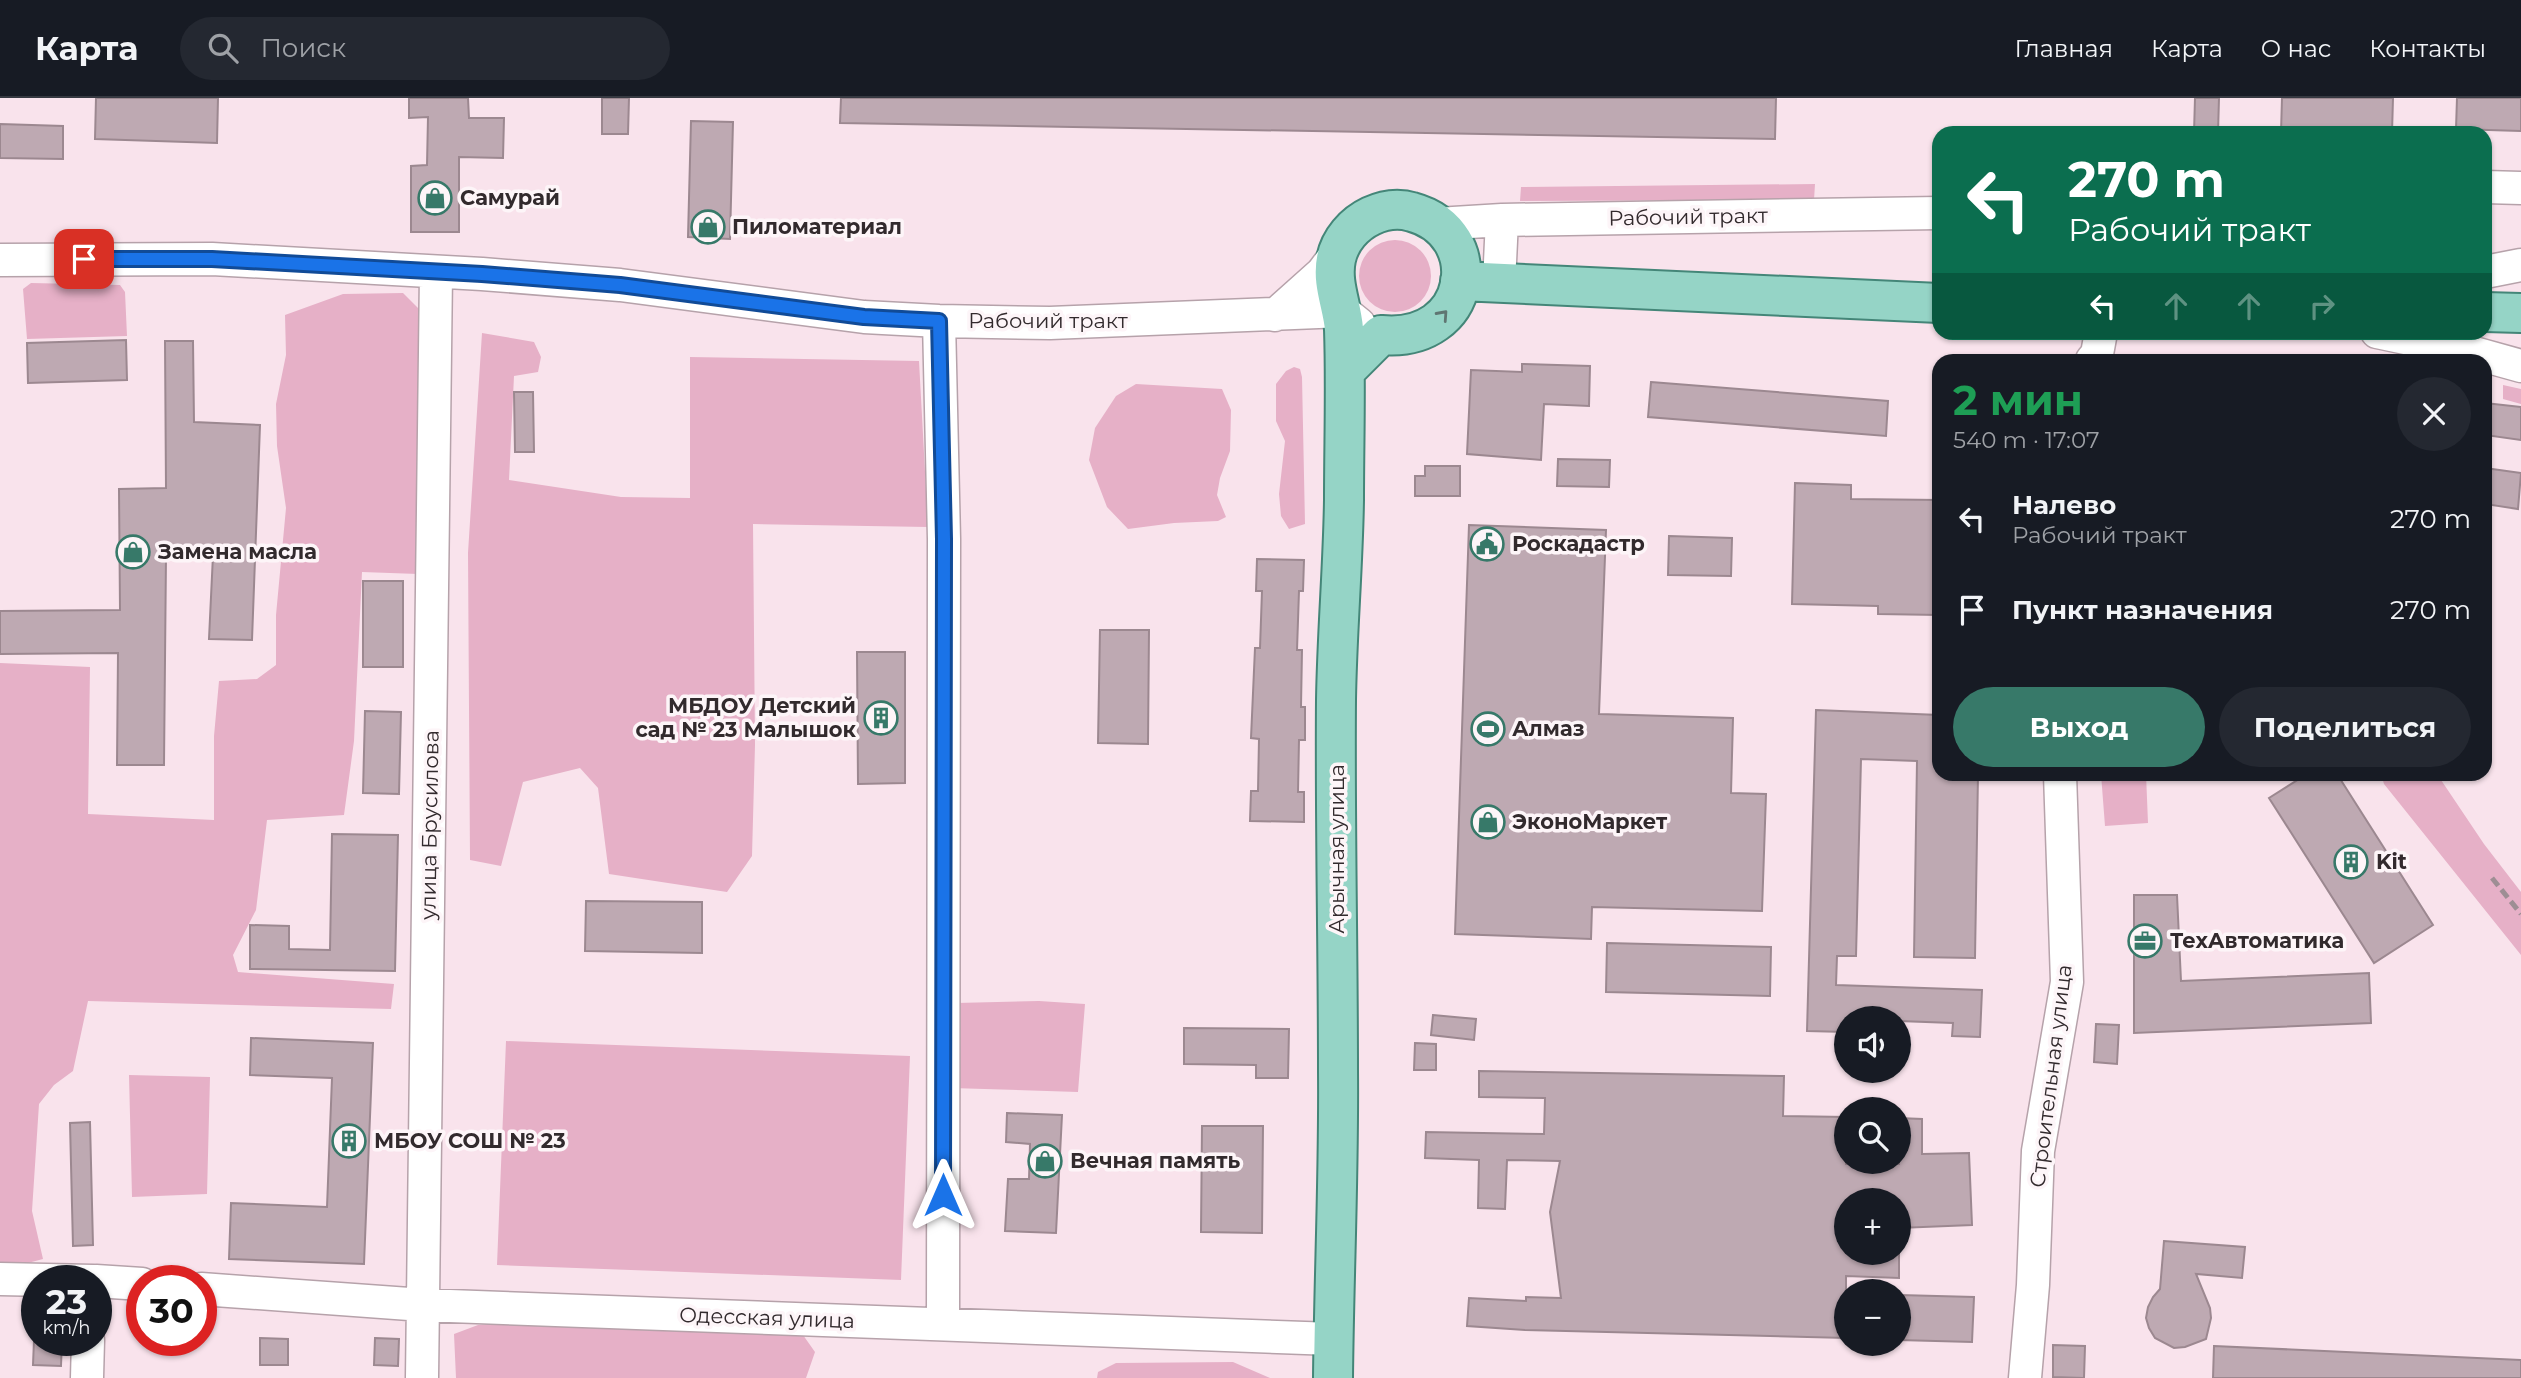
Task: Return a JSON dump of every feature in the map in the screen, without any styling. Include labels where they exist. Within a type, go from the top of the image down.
[{"type":"main road","name":"Рабочий тракт","points":[[1337,253],[1356,225],[1388,210],[1405,210],[1422,215],[1437,224]]},
{"type":"main road","points":[[1346,370],[1381,335],[1410,335],[1436,324],[1456,298],[1461,273],[1456,250],[1448,235],[1437,224]]},
{"type":"main road","points":[[1337,253],[1334,271],[1343,311]]},
{"type":"main road","points":[[1461,273],[1499,283],[1932,303]]},
{"type":"main road","name":"Арычная улица","points":[[1333,1378],[1339,1075],[1336,697],[1344,510],[1346,370],[1343,311]]},
{"type":"main road","points":[[2492,312],[2521,313]]},
{"type":"street","points":[[2492,187],[2521,188]]},
{"type":"street","name":"Рабочий тракт","points":[[1437,224],[1502,220],[1932,213]]},
{"type":"street","points":[[1461,273],[1502,220]]},
{"type":"street","points":[[1499,283],[1502,220]]},
{"type":"street","points":[[1275,315],[1322,273],[1337,253]]},
{"type":"street","name":"Рабочий тракт","points":[[0,260],[212,259],[361,266],[620,285],[864,317],[939,321],[1050,323],[1343,311]]},
{"type":"street","points":[[2492,271],[2521,265]]},
{"type":"street","name":"улица Брусилова","points":[[422,1378],[436,273]]},
{"type":"street","points":[[1343,311],[1366,329],[1381,335]]},
{"type":"street","points":[[939,321],[944,539],[943,1324]]},
{"type":"street","points":[[2415,340],[2478,354]]},
{"type":"street","points":[[2492,358],[2521,366]]},
{"type":"street","name":"Строительная улица","points":[[2025,1378],[2033,1285],[2038,1151],[2067,982],[2060,781]]},
{"type":"street","points":[[0,1279],[21,1279]]},
{"type":"street","name":"Одесская улица","points":[[217,1290],[424,1305],[1333,1339]]},
{"type":"street","points":[[87,1378],[88,1356]]},
{"type":"shaded area","points":[[1815,184],[1814,200],[1520,201],[1521,187]]},
{"type":"shaded area","points":[[1395,240],[1415,246],[1425,256],[1431,276],[1425,296],[1415,306],[1395,312],[1375,306],[1365,296],[1359,276],[1365,256],[1375,246]]},
{"type":"shaded area","points":[[31,283],[120,285],[125,292],[127,336],[27,339],[23,289]]},
{"type":"shaded area","points":[[403,293],[425,315],[418,574],[362,572],[354,741],[344,815],[267,820],[256,910],[233,955],[238,972],[394,984],[391,1009],[88,1001],[73,1071],[54,1085],[39,1104],[32,1211],[43,1259],[0,1266],[0,663],[90,667],[88,814],[214,820],[214,736],[219,681],[257,679],[276,665],[276,615],[286,508],[277,446],[276,404],[286,355],[285,315],[343,294]]},
{"type":"shaded area","points":[[482,333],[534,342],[541,357],[538,372],[514,376],[509,480],[621,497],[690,498],[690,357],[919,361],[928,527],[753,524],[755,745],[752,856],[727,892],[609,874],[598,788],[580,768],[523,782],[501,866],[470,860],[468,553]]},
{"type":"shaded area","points":[[1294,367],[1300,369],[1302,377],[1305,524],[1289,529],[1281,516],[1279,494],[1285,441],[1276,421],[1276,384],[1286,371]]},
{"type":"shaded area","points":[[1136,384],[1222,389],[1231,410],[1230,451],[1217,495],[1226,517],[1218,521],[1128,529],[1107,507],[1089,460],[1095,428],[1116,396]]},
{"type":"shaded area","points":[[2503,385],[2521,389],[2521,404],[2503,399]]},
{"type":"shaded area","points":[[2102,781],[2146,781],[2148,823],[2105,826]]},
{"type":"shaded area","points":[[2383,781],[2442,781],[2484,844],[2521,892],[2521,955]]},
{"type":"shaded area","points":[[1039,1001],[1085,1004],[1078,1092],[951,1088],[956,1003]]},
{"type":"shaded area","points":[[506,1041],[910,1056],[901,1280],[497,1265]]},
{"type":"shaded area","points":[[129,1075],[210,1077],[207,1194],[132,1197]]},
{"type":"shaded area","points":[[521,1321],[803,1335],[815,1352],[806,1378],[456,1378],[454,1334],[478,1325]]},
{"type":"shaded area","points":[[1233,1362],[1270,1378],[1097,1378],[1098,1372],[1116,1363]]},
{"type":"building","points":[[96,98],[218,98],[217,143],[95,139]]},
{"type":"building","points":[[409,98],[468,98],[469,118],[504,118],[503,158],[459,157],[459,232],[411,232],[411,166],[427,165],[428,117],[409,118]]},
{"type":"building","points":[[602,98],[629,98],[628,134],[602,134]]},
{"type":"building","points":[[841,98],[1776,98],[1775,139],[840,123]]},
{"type":"building","points":[[2195,98],[2219,98],[2218,126],[2194,126]]},
{"type":"building","points":[[2282,98],[2393,98],[2392,126],[2281,126]]},
{"type":"building","points":[[2457,98],[2521,98],[2521,131],[2492,130],[2492,126],[2456,126]]},
{"type":"building","points":[[691,121],[733,122],[730,239],[688,237]]},
{"type":"building","points":[[0,124],[63,126],[63,159],[0,158]]},
{"type":"building","points":[[126,340],[127,380],[28,383],[27,343]]},
{"type":"building","points":[[165,341],[193,341],[194,422],[260,425],[252,640],[209,639],[213,555],[166,556],[164,765],[117,765],[118,653],[0,654],[0,611],[120,610],[119,489],[166,488]]},
{"type":"building","points":[[1522,364],[1590,366],[1589,406],[1544,404],[1541,460],[1467,454],[1471,370],[1522,372]]},
{"type":"building","points":[[1651,382],[1888,401],[1886,436],[1648,417]]},
{"type":"building","points":[[514,392],[533,392],[534,452],[515,452]]},
{"type":"building","points":[[2492,404],[2521,407],[2521,440],[2492,436]]},
{"type":"building","points":[[1558,459],[1610,460],[1609,487],[1557,486]]},
{"type":"building","points":[[1425,466],[1460,466],[1460,496],[1415,496],[1415,476],[1425,476]]},
{"type":"building","points":[[2492,469],[2521,473],[2518,509],[2492,505]]},
{"type":"building","points":[[1795,483],[1851,485],[1851,499],[1932,500],[1932,615],[1878,614],[1878,606],[1792,604]]},
{"type":"building","points":[[1469,525],[1606,530],[1599,714],[1733,718],[1731,793],[1766,794],[1762,911],[1592,907],[1591,939],[1455,934]]},
{"type":"building","points":[[1669,536],[1732,538],[1731,576],[1668,575]]},
{"type":"building","points":[[1257,559],[1304,560],[1303,591],[1299,591],[1297,650],[1302,650],[1301,707],[1305,707],[1305,740],[1299,740],[1298,792],[1304,792],[1304,822],[1250,821],[1251,791],[1258,791],[1259,739],[1251,738],[1255,648],[1260,648],[1262,591],[1256,591]]},
{"type":"building","points":[[363,581],[403,581],[403,667],[363,667]]},
{"type":"building","points":[[1100,630],[1149,630],[1148,744],[1098,743]]},
{"type":"building","name":"МБДОУ Детский сад № 23 Малышок","points":[[857,652],[905,652],[905,783],[858,784]]},
{"type":"building","points":[[1816,710],[1932,715],[1932,781],[1978,781],[1975,958],[1914,957],[1917,761],[1861,759],[1856,956],[1837,956],[1836,985],[1982,990],[1980,1037],[1952,1036],[1953,1023],[1911,1021],[1911,1006],[1834,1006],[1834,1032],[1807,1031]]},
{"type":"building","points":[[365,711],[401,712],[399,794],[363,793]]},
{"type":"building","name":"Kit","points":[[2296,781],[2341,781],[2433,925],[2374,963],[2269,798]]},
{"type":"building","points":[[332,834],[398,835],[395,971],[250,969],[250,925],[289,926],[289,949],[330,950]]},
{"type":"building","points":[[2134,895],[2177,895],[2181,981],[2369,973],[2371,1023],[2134,1033]]},
{"type":"building","points":[[586,901],[702,902],[702,953],[585,951]]},
{"type":"building","points":[[1607,943],[1771,947],[1770,996],[1606,992]]},
{"type":"building","points":[[1433,1015],[1476,1019],[1474,1040],[1431,1035]]},
{"type":"building","points":[[2096,1024],[2119,1025],[2117,1064],[2094,1062]]},
{"type":"building","points":[[1184,1028],[1289,1029],[1288,1078],[1256,1078],[1256,1065],[1184,1064]]},
{"type":"building","name":"МБОУ СОШ № 23","points":[[251,1038],[373,1043],[364,1264],[229,1259],[231,1203],[327,1207],[332,1078],[250,1075]]},
{"type":"building","points":[[1415,1043],[1436,1044],[1436,1070],[1414,1070]]},
{"type":"building","points":[[1479,1071],[1784,1076],[1783,1116],[1834,1117],[1834,1174],[1911,1174],[1911,1119],[1922,1119],[1922,1154],[1969,1153],[1972,1225],[1911,1228],[1911,1188],[1834,1188],[1834,1265],[1899,1265],[1899,1278],[1846,1276],[1846,1279],[1834,1279],[1834,1338],[1525,1330],[1467,1326],[1469,1298],[1526,1301],[1526,1297],[1561,1298],[1550,1212],[1560,1161],[1507,1160],[1505,1209],[1478,1208],[1479,1160],[1425,1158],[1426,1132],[1544,1134],[1545,1098],[1479,1097]]},
{"type":"building","name":"Вечная память","points":[[1007,1113],[1062,1115],[1056,1233],[1005,1231],[1008,1179],[1029,1179],[1030,1144],[1006,1142]]},
{"type":"building","points":[[90,1122],[93,1245],[73,1246],[70,1123]]},
{"type":"building","points":[[1202,1126],[1263,1126],[1262,1233],[1201,1232]]},
{"type":"building","points":[[2164,1241],[2245,1247],[2242,1278],[2196,1274],[2210,1308],[2211,1318],[2206,1339],[2185,1347],[2174,1348],[2155,1338],[2146,1318],[2148,1307],[2160,1289]]},
{"type":"building","points":[[1911,1295],[1974,1297],[1972,1342],[1911,1340]]},
{"type":"building","points":[[260,1338],[288,1339],[288,1365],[260,1365]]},
{"type":"building","points":[[375,1338],[399,1339],[398,1366],[374,1365]]},
{"type":"building","points":[[2053,1345],[2085,1346],[2084,1378],[2053,1377]]},
{"type":"building","points":[[2214,1346],[2521,1360],[2521,1378],[2213,1378]]},
{"type":"building","points":[[33,1356],[61,1356],[61,1366],[33,1365]]},
{"type":"railway","points":[[2492,878],[2521,914]]},
{"type":"place","name":"Самурай","points":[[435,198]]},
{"type":"place","name":"Пиломатериал","points":[[708,227]]},
{"type":"place","name":"Роскадастр","points":[[1487,544]]},
{"type":"place","name":"Замена масла","points":[[133,552]]},
{"type":"place","name":"МБДОУ Детский сад № 23 Малышок","points":[[881,718]]},
{"type":"place","name":"Алмаз","points":[[1488,729]]},
{"type":"place","name":"ЭконоМаркет","points":[[1488,822]]},
{"type":"place","name":"Kit","points":[[2351,862]]},
{"type":"place","name":"ТехАвтоматика","points":[[2145,941]]},
{"type":"place","name":"МБОУ СОШ № 23","points":[[349,1141]]},
{"type":"place","name":"Вечная память","points":[[1045,1161]]},
{"type":"route","points":[[84,259],[212,259],[482,274],[620,285],[864,317],[939,321],[944,539],[943,1195]]}]
